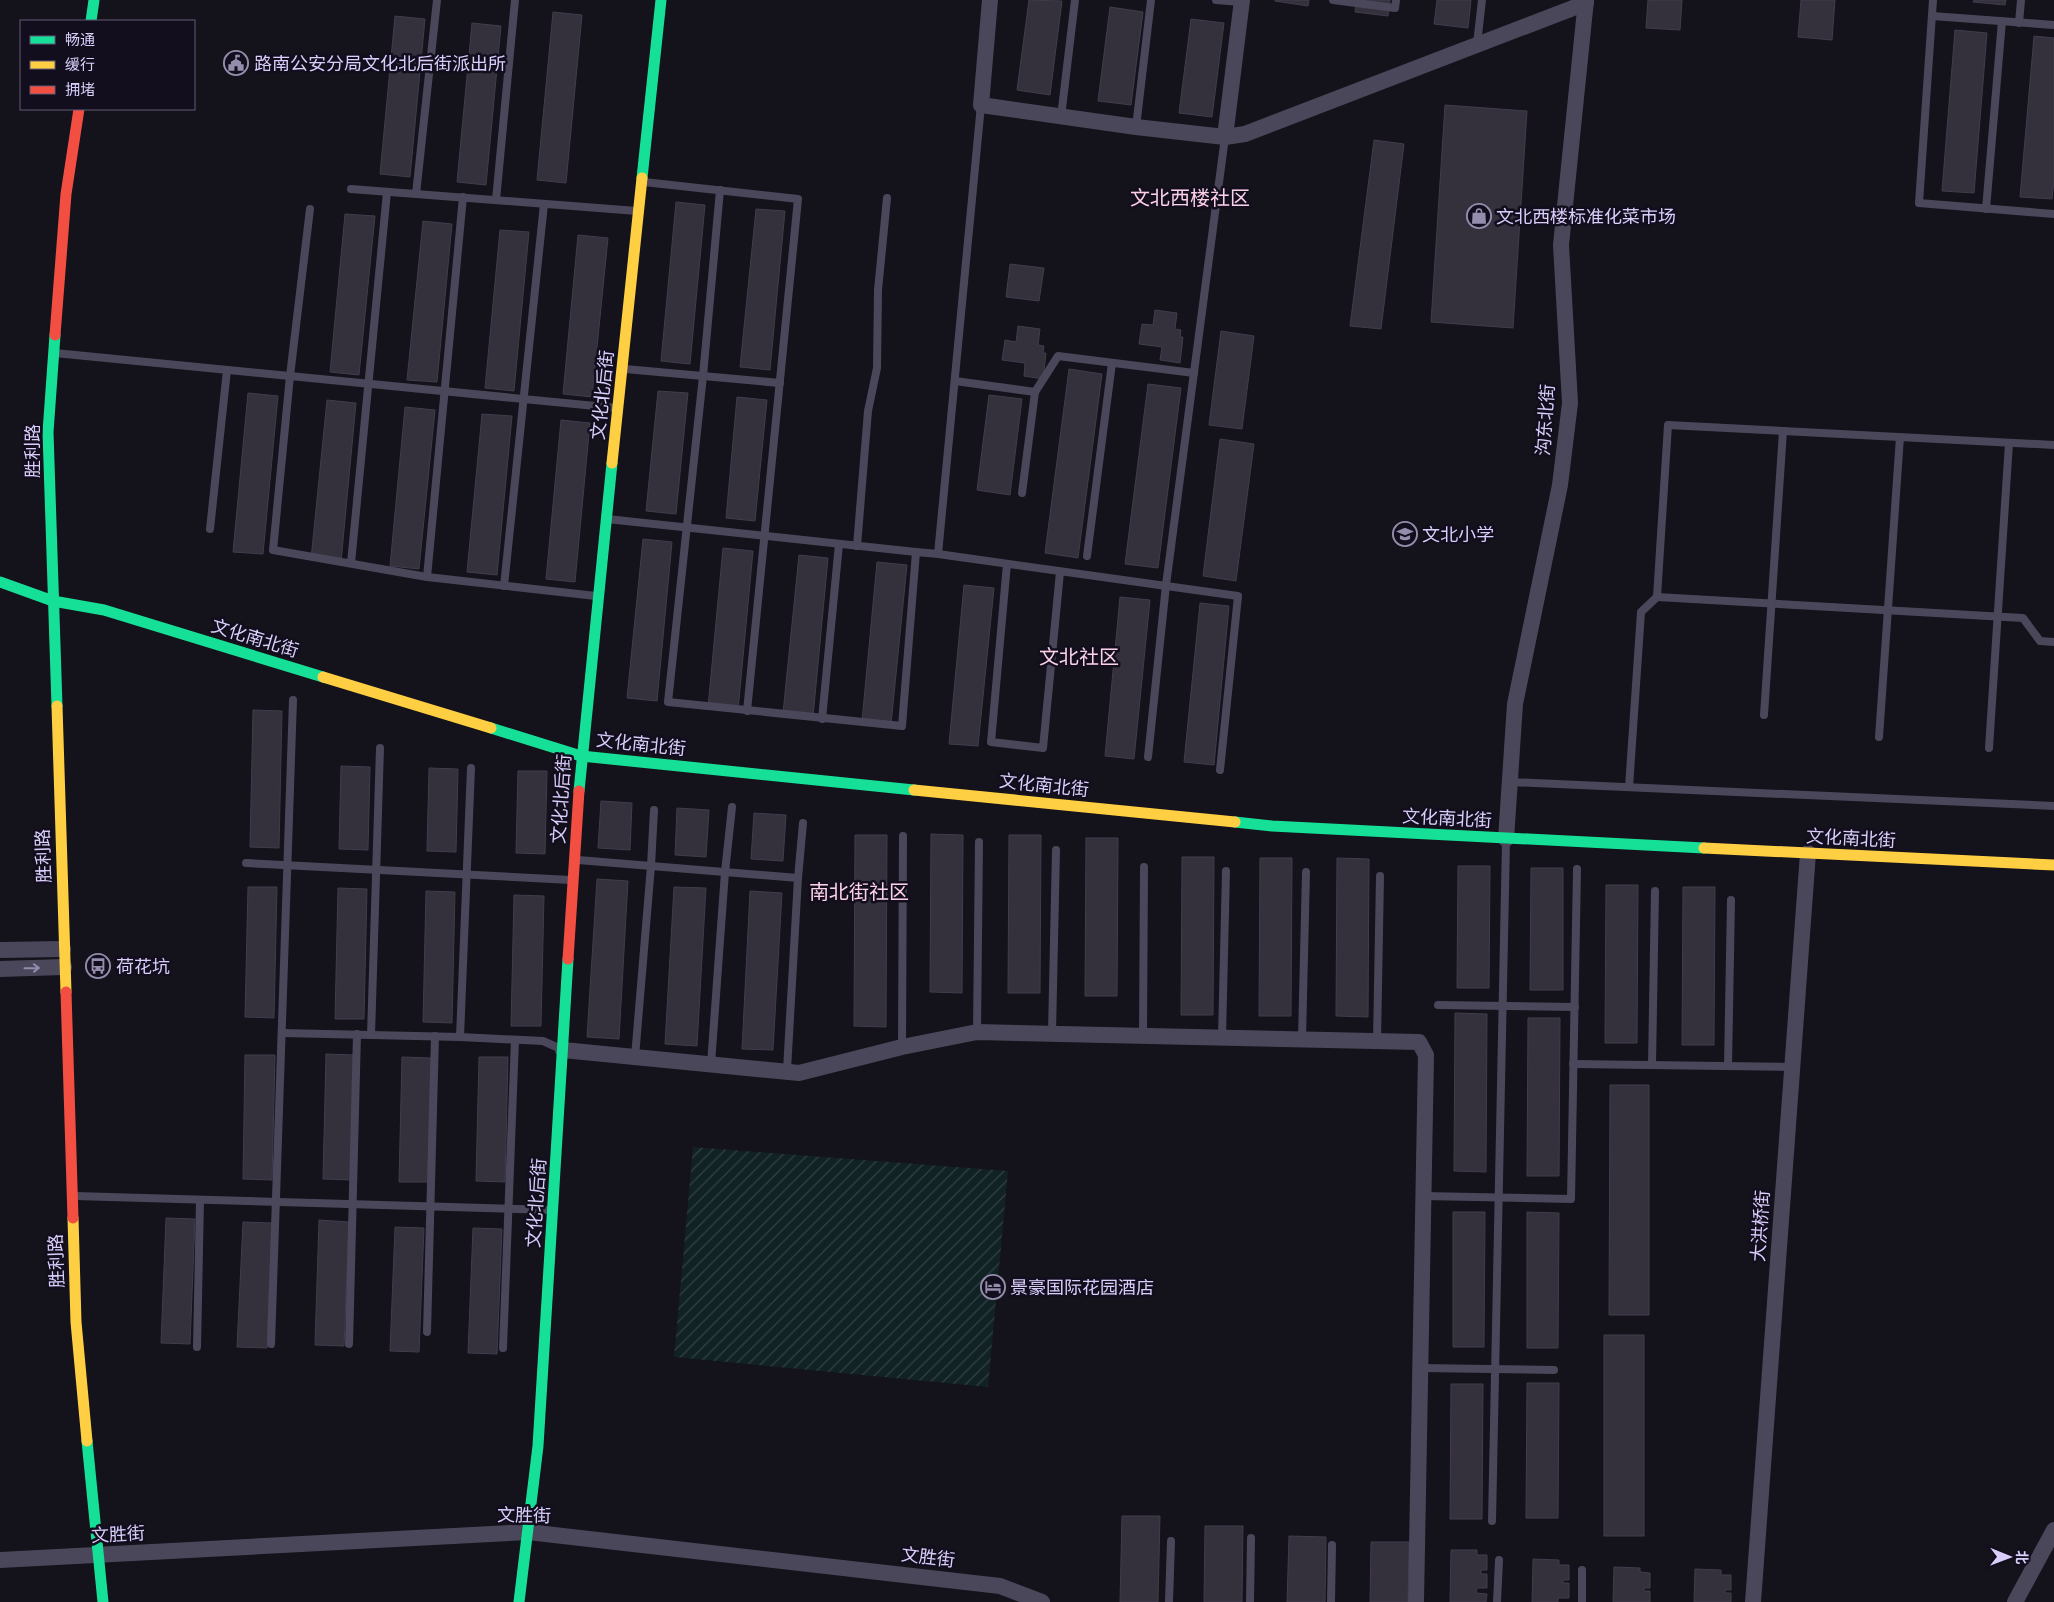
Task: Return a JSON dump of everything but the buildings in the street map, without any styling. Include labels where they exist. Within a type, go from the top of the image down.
[{"type":"street","points":[[91,20],[94,0]]},
{"type":"street","name":"文化北后街","points":[[519,1602],[538,1446],[581,756],[661,0]]},
{"type":"street","points":[[990,0],[981,104],[1136,128],[1225,137],[1245,134],[1586,1]]},
{"type":"street","points":[[1225,137],[1242,1]]},
{"type":"street","name":"沟东北街","points":[[1506,839],[1515,704],[1560,485],[1569,411],[1560,245],[1586,1]]},
{"type":"street","name":"胜利路","points":[[78,110],[66,194],[48,432],[76,1322],[103,1602]]},
{"type":"street","name":"文化南北街","points":[[0,582],[53,601],[104,610],[581,756],[1272,826],[2054,865]]},
{"type":"street","name":"大洪桥街","points":[[1752,1602],[1808,853]]},
{"type":"street","points":[[0,950],[63,949]]},
{"type":"street","points":[[0,969],[64,967]]},
{"type":"street","points":[[563,1050],[787,1070],[799,1073],[902,1047],[977,1032],[1419,1042],[1426,1055],[1416,1602]]},
{"type":"street","points":[[2015,1602],[2054,1530]]},
{"type":"street","name":"文胜街","points":[[0,1560],[528,1532],[1000,1586],[1042,1602]]},
{"type":"lane","points":[[416,194],[437,0]]},
{"type":"lane","points":[[496,200],[515,0]]},
{"type":"lane","points":[[1061,117],[1075,0]]},
{"type":"lane","points":[[1136,128],[1151,0]]},
{"type":"lane","points":[[1216,0],[1242,1]]},
{"type":"lane","points":[[1333,0],[1395,8],[1396,0]]},
{"type":"lane","points":[[1477,44],[1482,0]]},
{"type":"lane","points":[[1934,0],[1919,203],[2054,214]]},
{"type":"lane","points":[[2019,23],[2021,0]]},
{"type":"lane","points":[[1932,16],[2054,25]]},
{"type":"lane","points":[[1986,209],[2002,22]]},
{"type":"lane","points":[[938,554],[981,104]]},
{"type":"lane","points":[[1148,757],[1166,585],[1225,137]]},
{"type":"lane","points":[[642,182],[798,199],[747,711]]},
{"type":"lane","points":[[350,189],[639,212]]},
{"type":"lane","points":[[720,190],[688,528],[668,702],[902,726],[916,552]]},
{"type":"lane","points":[[351,563],[387,192]]},
{"type":"lane","points":[[427,576],[463,197]]},
{"type":"lane","points":[[857,546],[868,410],[877,368],[878,290],[887,198]]},
{"type":"lane","points":[[504,586],[544,204]]},
{"type":"lane","points":[[310,209],[290,376],[273,550],[427,576],[598,597]]},
{"type":"lane","points":[[54,353],[618,408]]},
{"type":"lane","points":[[1022,493],[1034,392],[1058,356],[1194,373]]},
{"type":"lane","points":[[1087,556],[1112,363]]},
{"type":"lane","points":[[622,369],[780,383]]},
{"type":"lane","points":[[210,529],[227,370]]},
{"type":"lane","points":[[955,382],[1034,392]]},
{"type":"lane","points":[[1628,787],[1641,612],[1657,597],[1668,425],[2054,446]]},
{"type":"lane","points":[[1764,715],[1783,431]]},
{"type":"lane","points":[[1879,737],[1900,437]]},
{"type":"lane","points":[[1990,748],[2009,443]]},
{"type":"lane","points":[[606,519],[938,554],[1238,596],[1220,770]]},
{"type":"lane","points":[[822,719],[839,544]]},
{"type":"lane","points":[[1007,564],[991,742],[1043,748],[1060,572]]},
{"type":"lane","points":[[1657,597],[2023,618],[2040,641],[2054,642]]},
{"type":"lane","points":[[271,1344],[293,700]]},
{"type":"lane","points":[[371,1035],[380,748]]},
{"type":"lane","points":[[460,1036],[470,768]]},
{"type":"lane","points":[[1510,782],[2054,806]]},
{"type":"lane","points":[[711,1064],[725,872],[732,807]]},
{"type":"lane","points":[[635,1057],[654,810]]},
{"type":"lane","points":[[787,1070],[803,822]]},
{"type":"lane","points":[[902,1047],[903,836]]},
{"type":"lane","points":[[1492,1521],[1506,839]]},
{"type":"lane","points":[[977,1032],[979,842]]},
{"type":"lane","points":[[1052,1034],[1056,850]]},
{"type":"lane","points":[[574,860],[798,878]]},
{"type":"lane","points":[[246,863],[573,880]]},
{"type":"lane","points":[[1143,1036],[1144,867]]},
{"type":"lane","points":[[1423,1196],[1571,1199],[1577,869]]},
{"type":"lane","points":[[1222,1038],[1226,871]]},
{"type":"lane","points":[[1302,1039],[1306,872]]},
{"type":"lane","points":[[1377,1041],[1380,876]]},
{"type":"lane","points":[[1652,1066],[1656,890]]},
{"type":"lane","points":[[1728,1066],[1731,900]]},
{"type":"lane","points":[[1438,1004],[1575,1007]]},
{"type":"lane","points":[[282,1033],[460,1036],[543,1041],[563,1050]]},
{"type":"lane","points":[[349,1344],[357,1034]]},
{"type":"lane","points":[[427,1332],[436,1036]]},
{"type":"lane","points":[[503,1348],[515,1040]]},
{"type":"lane","points":[[1573,1064],[1791,1067]]},
{"type":"lane","points":[[71,1196],[553,1210]]},
{"type":"lane","points":[[197,1347],[200,1200]]},
{"type":"lane","points":[[1420,1368],[1554,1370]]},
{"type":"lane","points":[[1250,1602],[1251,1538]]},
{"type":"lane","points":[[1169,1602],[1171,1542]]},
{"type":"lane","points":[[1331,1602],[1332,1545]]},
{"type":"lane","points":[[1497,1602],[1499,1560]]},
{"type":"lane","points":[[1582,1570],[1582,1602]]},
{"type":"shaded area","points":[[693,1147],[1008,1171],[988,1387],[674,1357]]},
{"type":"traffic: fast","points":[[91,20],[94,0]]},
{"type":"traffic: fast","points":[[642,178],[661,0]]},
{"type":"traffic: fast","points":[[55,335],[48,432],[57,706]]},
{"type":"traffic: fast","points":[[579,791],[612,463]]},
{"type":"traffic: fast","points":[[0,582],[53,601],[104,610],[323,677]]},
{"type":"traffic: fast","points":[[491,728],[581,756],[914,790]]},
{"type":"traffic: fast","points":[[1235,822],[1272,826],[1704,848]]},
{"type":"traffic: fast","points":[[519,1602],[538,1446],[568,959]]},
{"type":"traffic: fast","points":[[87,1441],[103,1602]]},
{"type":"traffic: slow","points":[[612,463],[642,178]]},
{"type":"traffic: slow","points":[[323,677],[491,728]]},
{"type":"traffic: slow","points":[[57,706],[66,992]]},
{"type":"traffic: slow","points":[[914,790],[1235,822]]},
{"type":"traffic: slow","points":[[1704,848],[2054,865]]},
{"type":"traffic: slow","points":[[73,1218],[76,1322],[87,1441]]},
{"type":"traffic: jam","points":[[55,335],[66,194],[79,110]]},
{"type":"traffic: jam","points":[[568,959],[579,791]]},
{"type":"traffic: jam","points":[[66,992],[73,1218]]},
{"type":"place","name":"路南公安分局文化北后街派出所","points":[[236,63]]},
{"type":"place","name":"文北西楼标准化菜市场","points":[[1479,216]]},
{"type":"place","name":"文北小学","points":[[1405,534]]},
{"type":"place","name":"荷花坑","points":[[98,966]]},
{"type":"place","name":"景豪国际花园酒店","points":[[993,1287]]},
{"type":"district","name":"文北西楼社区","points":[[1190,197]]},
{"type":"district","name":"文北社区","points":[[1079,656]]},
{"type":"district","name":"南北街社区","points":[[859,891]]}]
